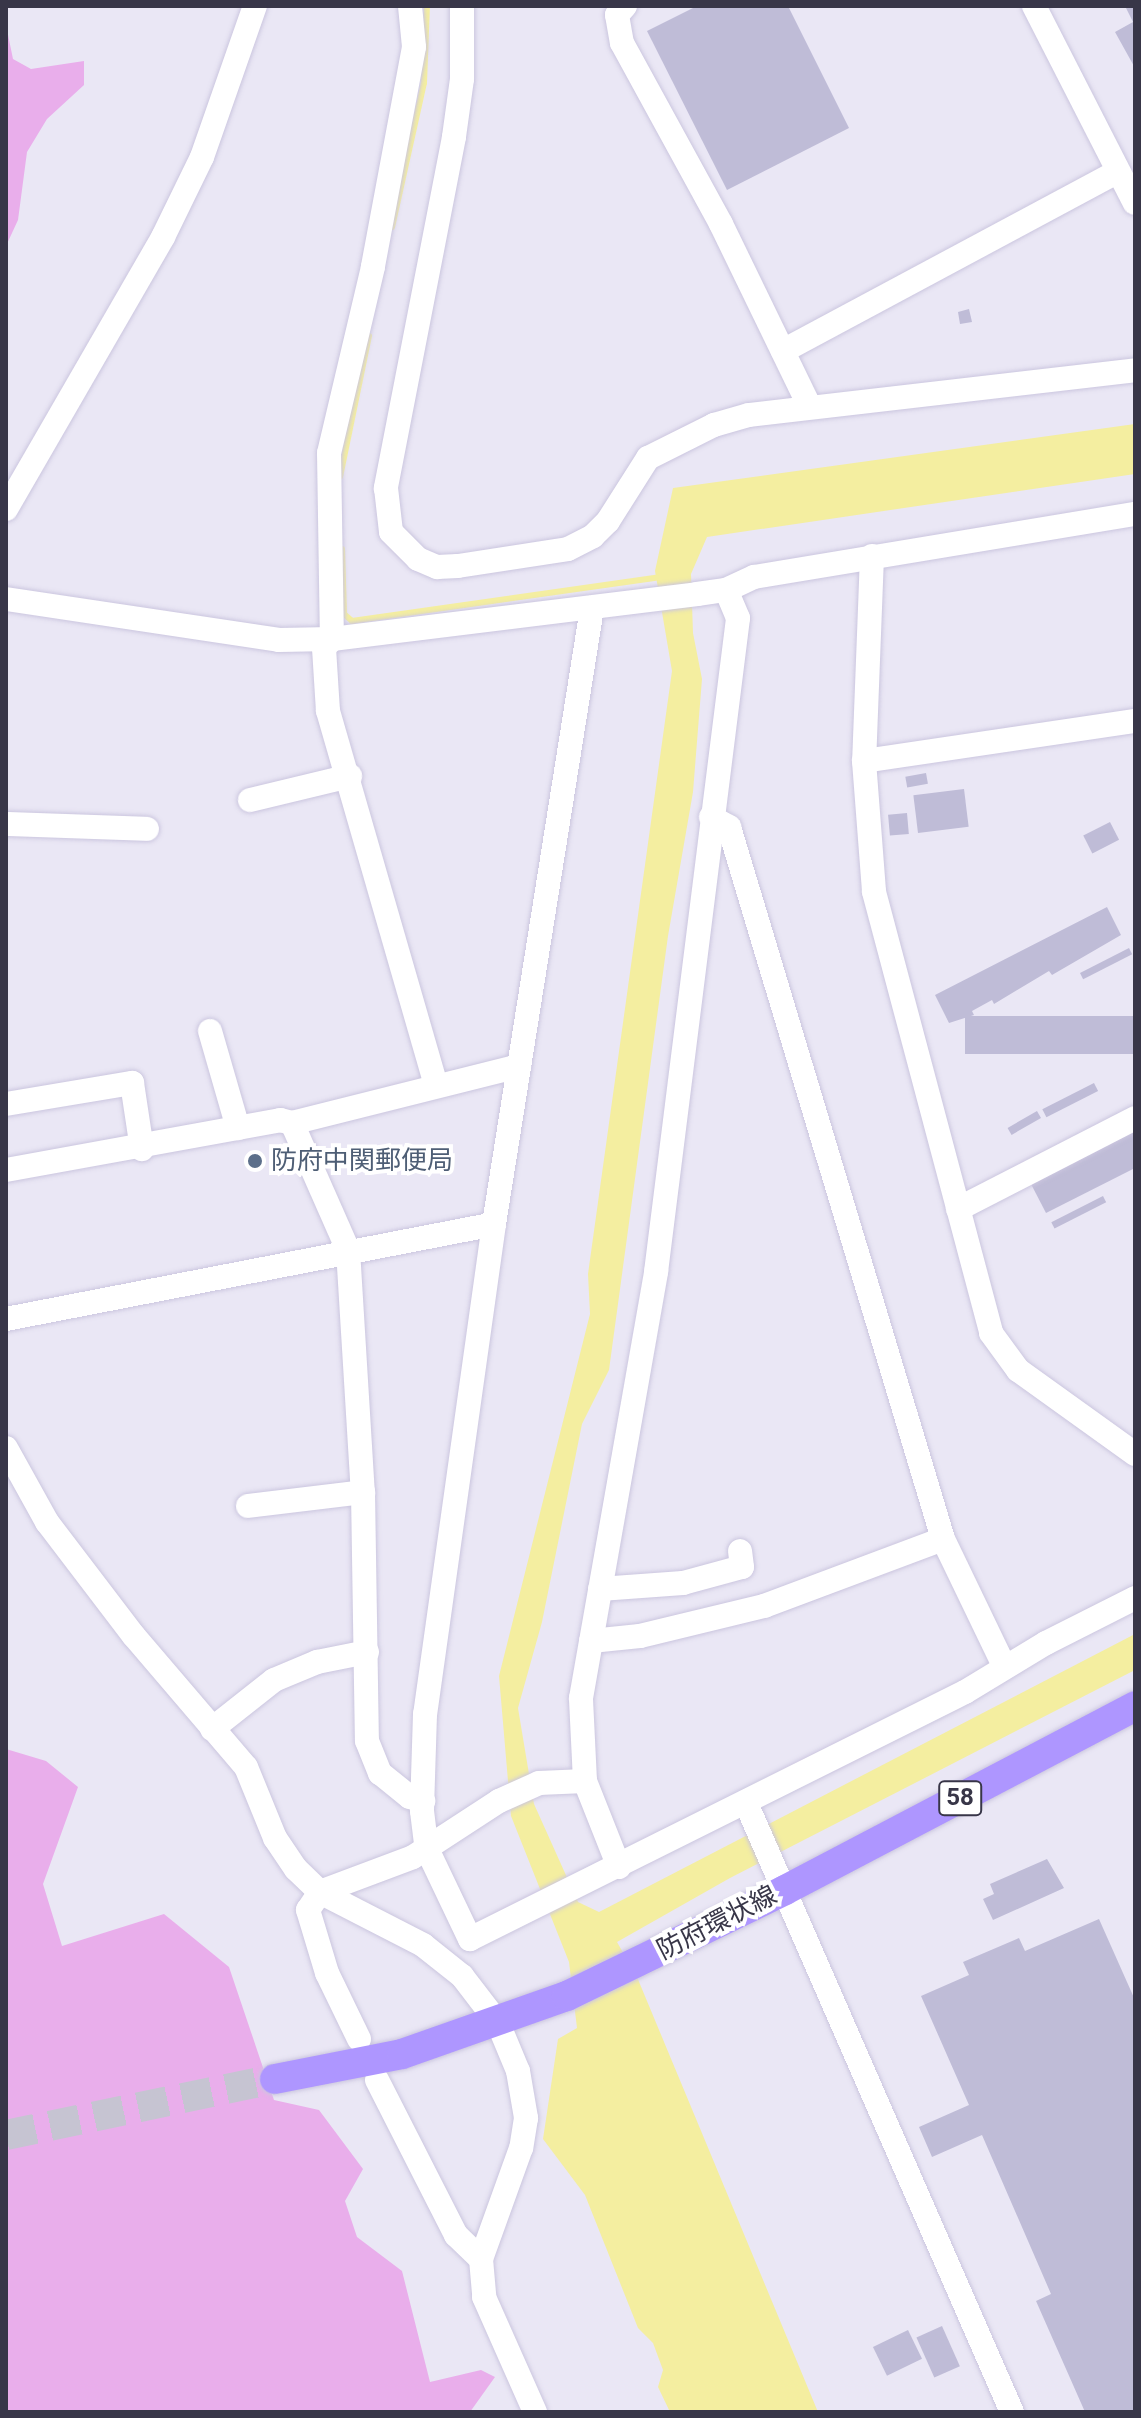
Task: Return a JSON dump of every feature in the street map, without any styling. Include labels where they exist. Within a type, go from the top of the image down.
[{"type":"main road","name":"防府環状線","points":[[275,2079],[402,2054],[498,2023],[567,1996],[785,1890],[1135,1706]]},
{"type":"street","points":[[6,509],[163,237],[202,157],[255,6]]},
{"type":"street","points":[[410,6],[414,47],[373,267],[329,453],[332,639],[324,648],[328,711],[350,776],[436,1084]]},
{"type":"street","points":[[462,6],[462,79],[454,137],[386,488],[391,532],[418,559],[437,567],[568,549],[593,536],[608,521],[629,482],[660,451],[714,425],[810,407],[1135,370]]},
{"type":"street","points":[[1034,6],[1135,203]]},
{"type":"street","points":[[616,9],[622,43],[721,224],[810,407]]},
{"type":"street","points":[[783,351],[1118,171]]},
{"type":"street","points":[[6,599],[279,640],[332,639],[726,590],[754,577],[1135,514]]},
{"type":"street","points":[[872,556],[864,761],[874,892],[991,1333],[1018,1370],[1135,1454]]},
{"type":"street","points":[[619,1867],[585,1781],[581,1698],[656,1272],[738,618],[726,590]]},
{"type":"street","points":[[592,608],[494,1224],[425,1714],[423,1801],[427,1849],[470,1939],[579,1880],[619,1867],[749,1807],[965,1692],[1004,1666],[1135,1598]]},
{"type":"street","points":[[864,761],[1135,721]]},
{"type":"street","points":[[250,800],[350,776]]},
{"type":"street","points":[[711,817],[729,827],[943,1539],[1004,1666]]},
{"type":"street","points":[[6,824],[147,829]]},
{"type":"street","points":[[210,1031],[238,1128]]},
{"type":"street","points":[[6,1170],[142,1149],[280,1120],[292,1123],[436,1084],[519,1066]]},
{"type":"street","points":[[6,1104],[132,1083],[142,1149]]},
{"type":"street","points":[[958,1209],[1135,1118]]},
{"type":"street","points":[[292,1123],[348,1250],[363,1492],[371,1759],[410,1797],[423,1801]]},
{"type":"street","points":[[6,1319],[247,1276],[348,1250],[494,1224]]},
{"type":"street","points":[[6,1448],[47,1522],[212,1729],[246,1767],[275,1838],[320,1892],[423,1945],[462,1976],[498,2023],[518,2071],[526,2118],[521,2148],[481,2259],[484,2297],[496,2333],[535,2412]]},
{"type":"street","points":[[248,1506],[363,1492]]},
{"type":"street","points":[[591,1641],[640,1636],[764,1606],[943,1539]]},
{"type":"street","points":[[600,1589],[683,1583],[728,1571],[742,1567],[740,1551]]},
{"type":"street","points":[[212,1729],[274,1680],[317,1662],[367,1652]]},
{"type":"street","points":[[359,2039],[327,1973],[308,1910],[320,1892],[427,1849],[499,1801],[539,1783],[585,1781]]},
{"type":"street","points":[[749,1807],[775,1859],[785,1890],[1012,2412]]},
{"type":"street","points":[[377,2080],[456,2235],[481,2259]]},
{"type":"shaded area","points":[[6,25],[13,59],[31,69],[84,61],[84,85],[47,119],[27,152],[18,220],[6,246]]},
{"type":"shaded area","points":[[1135,424],[1135,474],[707,537],[691,574],[693,633],[702,679],[693,792],[668,936],[609,1370],[582,1424],[542,1622],[518,1708],[534,1804],[578,1902],[599,1912],[1135,1634],[1135,1670],[730,1878],[617,1942],[637,1977],[818,2412],[670,2412],[658,2387],[663,2370],[653,2343],[638,2328],[585,2195],[543,2139],[558,2039],[577,2028],[569,1962],[511,1816],[499,1676],[590,1314],[588,1274],[672,671],[655,571],[673,488]]},
{"type":"shaded area","points":[[6,1749],[46,1761],[78,1787],[43,1884],[62,1946],[164,1914],[229,1967],[274,2100],[319,2110],[363,2169],[345,2201],[357,2237],[402,2271],[430,2382],[481,2370],[495,2377],[470,2412],[6,2412]]},
{"type":"building","points":[[697,6],[788,6],[849,128],[727,190],[647,31]]},
{"type":"building","points":[[1125,6],[1135,6],[1135,68],[1115,32],[1133,22]]},
{"type":"building","points":[[969,309],[972,322],[960,324],[958,312]]},
{"type":"building","points":[[926,773],[928,784],[907,787],[905,777]]},
{"type":"building","points":[[964,789],[969,827],[918,833],[913,795]]},
{"type":"building","points":[[907,813],[909,834],[890,836],[888,815]]},
{"type":"building","points":[[1110,822],[1119,840],[1092,853],[1083,836]]},
{"type":"building","points":[[1107,907],[1121,935],[1052,975],[1049,971],[994,1004],[992,1000],[972,1011],[974,1015],[949,1023],[935,995]]},
{"type":"building","points":[[1129,948],[1132,954],[1083,979],[1080,973]]},
{"type":"building","points":[[965,1016],[1135,1016],[1135,1054],[965,1054]]},
{"type":"building","points":[[1094,1083],[1098,1091],[1046,1117],[1042,1109]]},
{"type":"building","points":[[1037,1111],[1041,1118],[1012,1135],[1008,1128]]},
{"type":"building","points":[[1135,1130],[1135,1168],[1046,1213],[1031,1184]]},
{"type":"building","points":[[1103,1196],[1106,1202],[1054,1229],[1051,1222]]},
{"type":"building","points":[[1047,1859],[1064,1888],[993,1920],[983,1899],[994,1894],[990,1884]]},
{"type":"building","points":[[1099,1919],[1135,2000],[1135,2412],[1085,2412],[1036,2301],[1051,2294],[982,2135],[932,2157],[919,2127],[969,2105],[921,1996],[969,1975],[963,1962],[1019,1938],[1025,1951]]},
{"type":"building","points":[[942,2326],[960,2366],[934,2378],[916,2337]]},
{"type":"building","points":[[908,2330],[922,2359],[887,2376],[873,2347]]},
{"type":"waterway","points":[[392,227],[424,83],[427,6]]},
{"type":"waterway","points":[[340,477],[369,336]]},
{"type":"waterway","points":[[342,549],[344,614],[352,621],[656,578]]},
{"type":"tunnel","points":[[6,2135],[275,2079]]},
{"type":"place","name":"防府中関郵便局","points":[[255,1161]]}]
